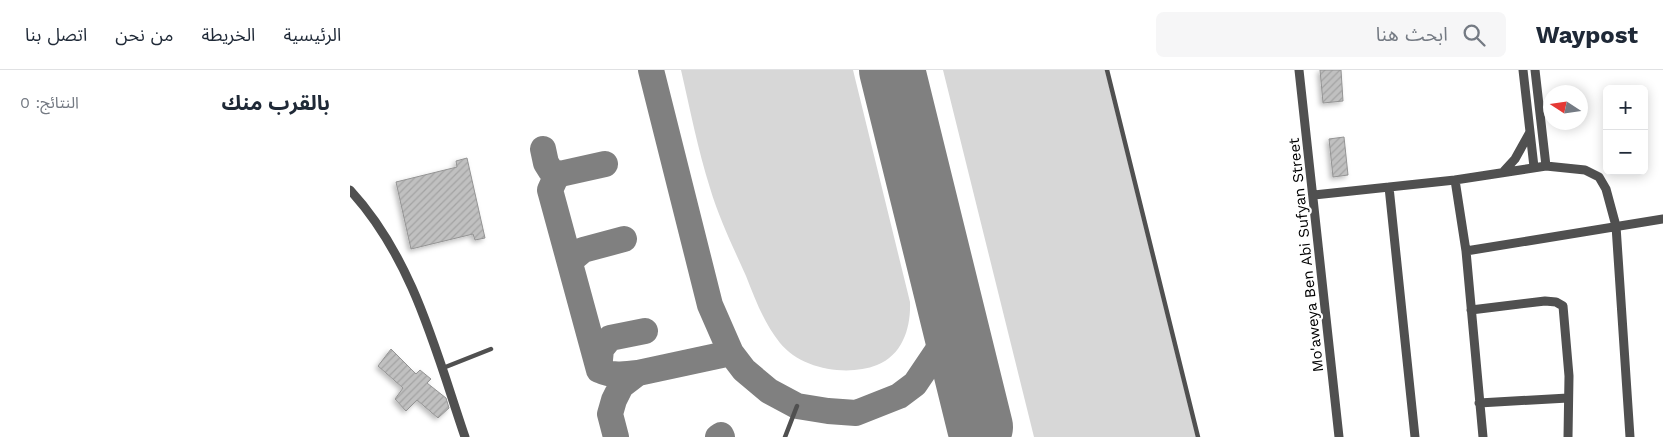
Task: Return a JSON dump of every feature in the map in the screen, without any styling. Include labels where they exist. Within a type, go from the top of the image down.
[{"type":"street","name":"Mo'aweya Ben Abi Sufyan Street","points":[[1299,70],[1339,437]]},
{"type":"street","points":[[1523,70],[1534,167]]},
{"type":"street","points":[[1535,70],[1546,166]]},
{"type":"street","points":[[1504,171],[1515,160],[1530,132]]},
{"type":"street","points":[[1314,195],[1455,180],[1546,166],[1585,170],[1599,177],[1606,189],[1616,226],[1630,437]]},
{"type":"street","points":[[1455,180],[1466,251],[1483,437]]},
{"type":"street","points":[[1388,187],[1415,437]]},
{"type":"street","points":[[350,190],[385,238],[405,272],[466,437]]},
{"type":"street","points":[[1466,251],[1663,219]]},
{"type":"street","points":[[1471,310],[1545,301],[1556,302],[1563,306],[1568,357],[1568,437]]},
{"type":"street","points":[[1479,403],[1568,398]]},
{"type":"lane","points":[[1107,70],[1198,437]]},
{"type":"lane","points":[[441,369],[492,349]]},
{"type":"lane","points":[[785,437],[797,406]]},
{"type":"shaded area","points":[[681,70],[853,70],[910,302],[909,321],[904,339],[886,360],[865,369],[839,370],[825,368],[812,365],[789,352],[774,335],[756,302],[714,199],[698,144]]},
{"type":"shaded area","points":[[943,70],[1105,70],[1196,437],[1034,437]]},
{"type":"building","points":[[1320,70],[1341,70],[1343,101],[1323,103]]},
{"type":"building","points":[[1344,137],[1348,175],[1333,177],[1329,139]]},
{"type":"building","points":[[467,158],[485,238],[475,240],[473,234],[411,249],[396,182],[457,167],[456,161]]},
{"type":"building","points":[[391,349],[416,374],[420,370],[431,379],[427,383],[446,398],[449,408],[438,418],[417,400],[406,411],[395,399],[403,388],[378,366]]},
{"type":"taxiway","points":[[651,70],[710,305],[731,353],[744,370],[769,391],[797,406],[856,413],[899,396],[915,384],[940,347],[948,295]]},
{"type":"taxiway","points":[[543,149],[546,163],[551,171],[560,174]]},
{"type":"taxiway","points":[[605,164],[560,174],[555,179],[550,190],[599,370],[618,374],[638,373]]},
{"type":"taxiway","points":[[570,261],[583,250],[624,239]]},
{"type":"taxiway","points":[[599,370],[601,349],[610,338],[645,331]]},
{"type":"taxiway","points":[[616,437],[610,414],[614,400],[621,386],[638,373],[731,353]]},
{"type":"taxiway","points":[[718,437],[721,435],[722,437]]},
{"type":"runway","points":[[892,70],[980,427]]}]
